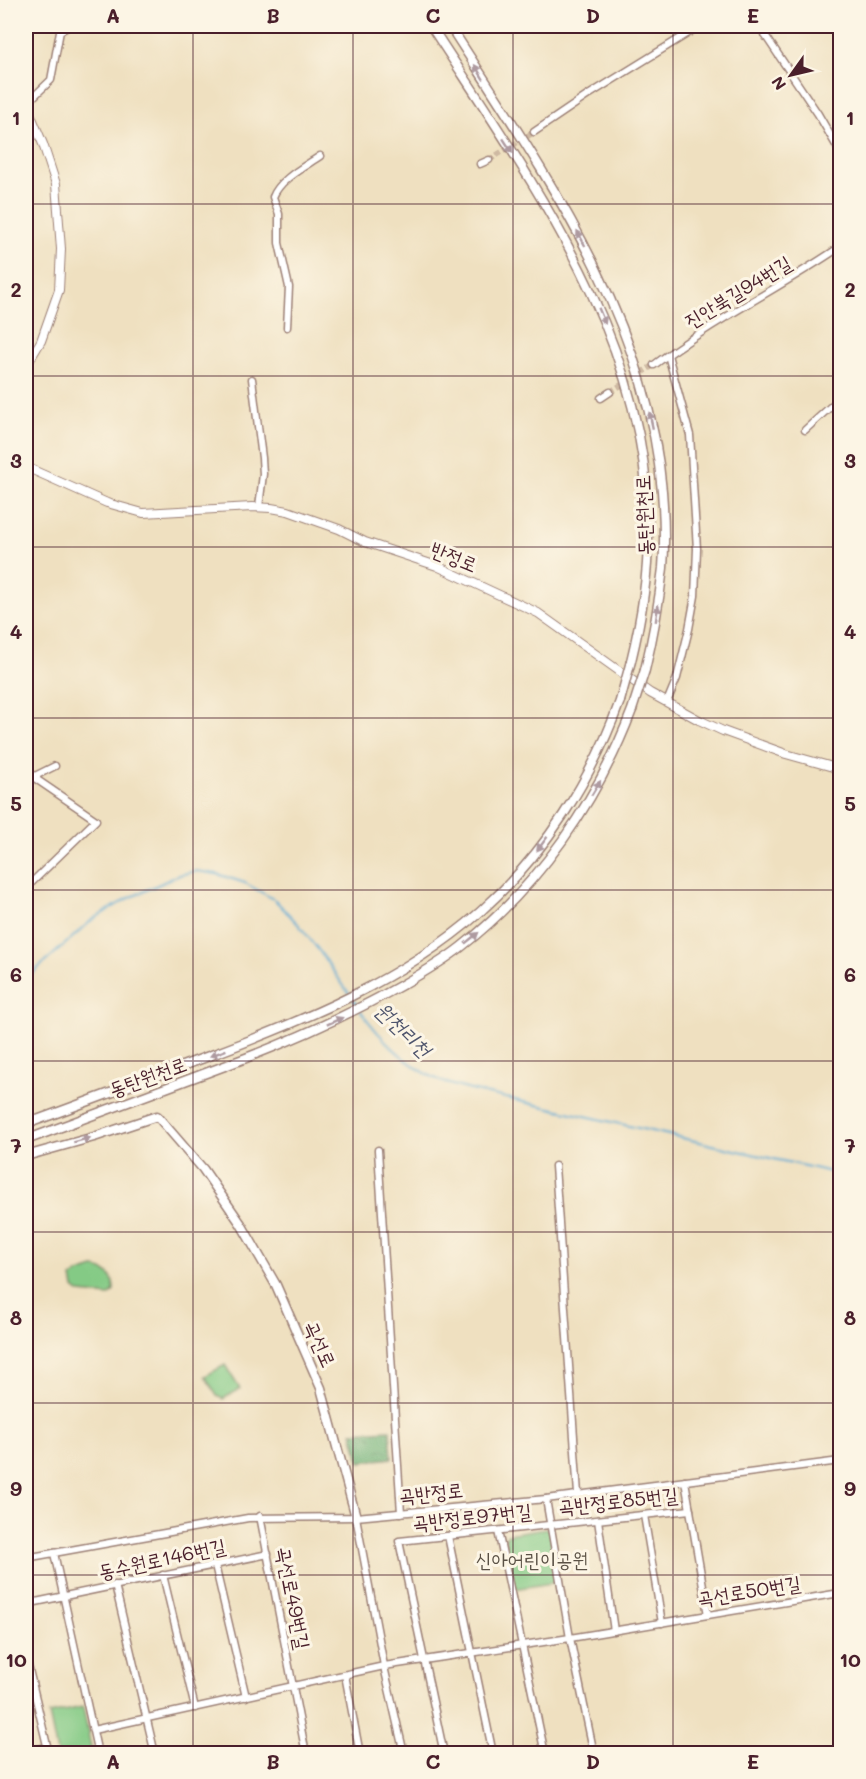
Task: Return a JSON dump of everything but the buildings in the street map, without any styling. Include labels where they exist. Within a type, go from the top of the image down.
[{"type":"main road","name":"동탄원천로","points":[[26,1124],[273,1032],[338,1004],[416,960],[451,936],[481,911],[531,859],[573,799],[596,760],[620,701],[640,626],[645,590],[648,504],[637,424],[619,359],[592,292],[540,197],[442,42],[429,26]]},
{"type":"main road","name":"동탄원천로","points":[[26,1140],[282,1044],[346,1016],[425,972],[490,923],[539,871],[556,849],[605,773],[620,742],[645,670],[654,634],[663,566],[663,510],[654,436],[647,401],[636,363],[602,280],[567,213],[452,28]]},
{"type":"main road","name":"곡선로","points":[[26,1155],[94,1137],[157,1116],[203,1169],[241,1224],[276,1285],[321,1388],[356,1517]]},
{"type":"street","points":[[26,366],[41,341],[59,290],[61,249],[56,184],[43,144],[26,104],[51,80],[60,31],[69,26]]},
{"type":"street","points":[[534,132],[590,94],[700,26]]},
{"type":"street","points":[[759,26],[818,114],[840,152]]},
{"type":"street","points":[[287,327],[289,287],[279,243],[279,214],[273,197],[276,190],[320,156]]},
{"type":"street","points":[[480,164],[489,160]]},
{"type":"street","name":"진안북길94번길","points":[[654,365],[840,247]]},
{"type":"street","points":[[668,355],[690,435],[697,549],[695,596],[677,678],[668,702]]},
{"type":"street","points":[[252,379],[263,474],[259,507]]},
{"type":"street","points":[[601,398],[610,392]]},
{"type":"street","points":[[805,430],[840,399]]},
{"type":"street","name":"반정로","points":[[26,467],[107,503],[143,513],[259,507],[288,511],[339,529],[365,542],[437,566],[538,613],[650,693],[678,710],[723,731],[786,754],[840,769]]},
{"type":"street","points":[[26,779],[55,766]]},
{"type":"street","points":[[26,888],[96,820],[33,777]]},
{"type":"street","points":[[378,1150],[401,1513]]},
{"type":"street","points":[[555,1166],[578,1494]]},
{"type":"street","name":"곡반정로","points":[[26,1558],[261,1516],[356,1517],[401,1513],[546,1499],[840,1461]]},
{"type":"street","name":"곡반정로85번길","points":[[685,1480],[708,1615]]},
{"type":"street","name":"곡반정로97번길","points":[[546,1499],[570,1638],[594,1754]]},
{"type":"street","name":"곡반정로85번길","points":[[549,1525],[690,1510]]},
{"type":"street","points":[[644,1515],[662,1623]]},
{"type":"street","name":"곡선로49번길","points":[[261,1516],[306,1754]]},
{"type":"street","name":"곡선로","points":[[356,1517],[384,1666],[404,1754]]},
{"type":"street","points":[[598,1520],[614,1630]]},
{"type":"street","name":"곡반정로97번길","points":[[424,1660],[399,1541],[549,1525]]},
{"type":"street","points":[[498,1531],[545,1754]]},
{"type":"street","points":[[448,1536],[494,1754]]},
{"type":"street","points":[[54,1553],[98,1754]]},
{"type":"street","name":"동수원로146번길","points":[[26,1604],[268,1554]]},
{"type":"street","points":[[215,1565],[246,1696]]},
{"type":"street","points":[[163,1575],[195,1708]]},
{"type":"street","points":[[115,1585],[155,1754]]},
{"type":"street","name":"곡선로50번길","points":[[384,1666],[840,1593]]},
{"type":"street","points":[[26,1657],[48,1750],[26,1751]]},
{"type":"street","points":[[424,1660],[444,1754]]},
{"type":"street","points":[[93,1731],[384,1666]]},
{"type":"street","points":[[345,1675],[360,1754]]},
{"type":"green space","points":[[94,1268],[103,1270],[111,1278],[114,1291],[109,1296],[80,1293],[74,1288],[72,1278]]},
{"type":"green space","points":[[225,1365],[240,1389],[223,1399],[217,1396],[205,1376]]},
{"type":"green space","points":[[390,1430],[392,1458],[360,1462],[352,1432]]},
{"type":"green space","name":"신아어린이공원","points":[[546,1528],[550,1531],[558,1582],[514,1589],[505,1538],[508,1534]]},
{"type":"green space","points":[[83,1707],[92,1753],[57,1753],[49,1714]]},
{"type":"waterway","name":"원천리천","points":[[26,979],[92,920],[125,900],[179,875],[196,871],[217,874],[245,883],[275,900],[299,925],[357,1005]]},
{"type":"waterway","name":"원천리천","points":[[360,1010],[385,1041],[405,1059],[427,1074],[448,1083],[840,1174]]},
{"type":"tunnel","points":[[489,160],[534,132]]},
{"type":"tunnel","points":[[610,392],[654,365]]}]
